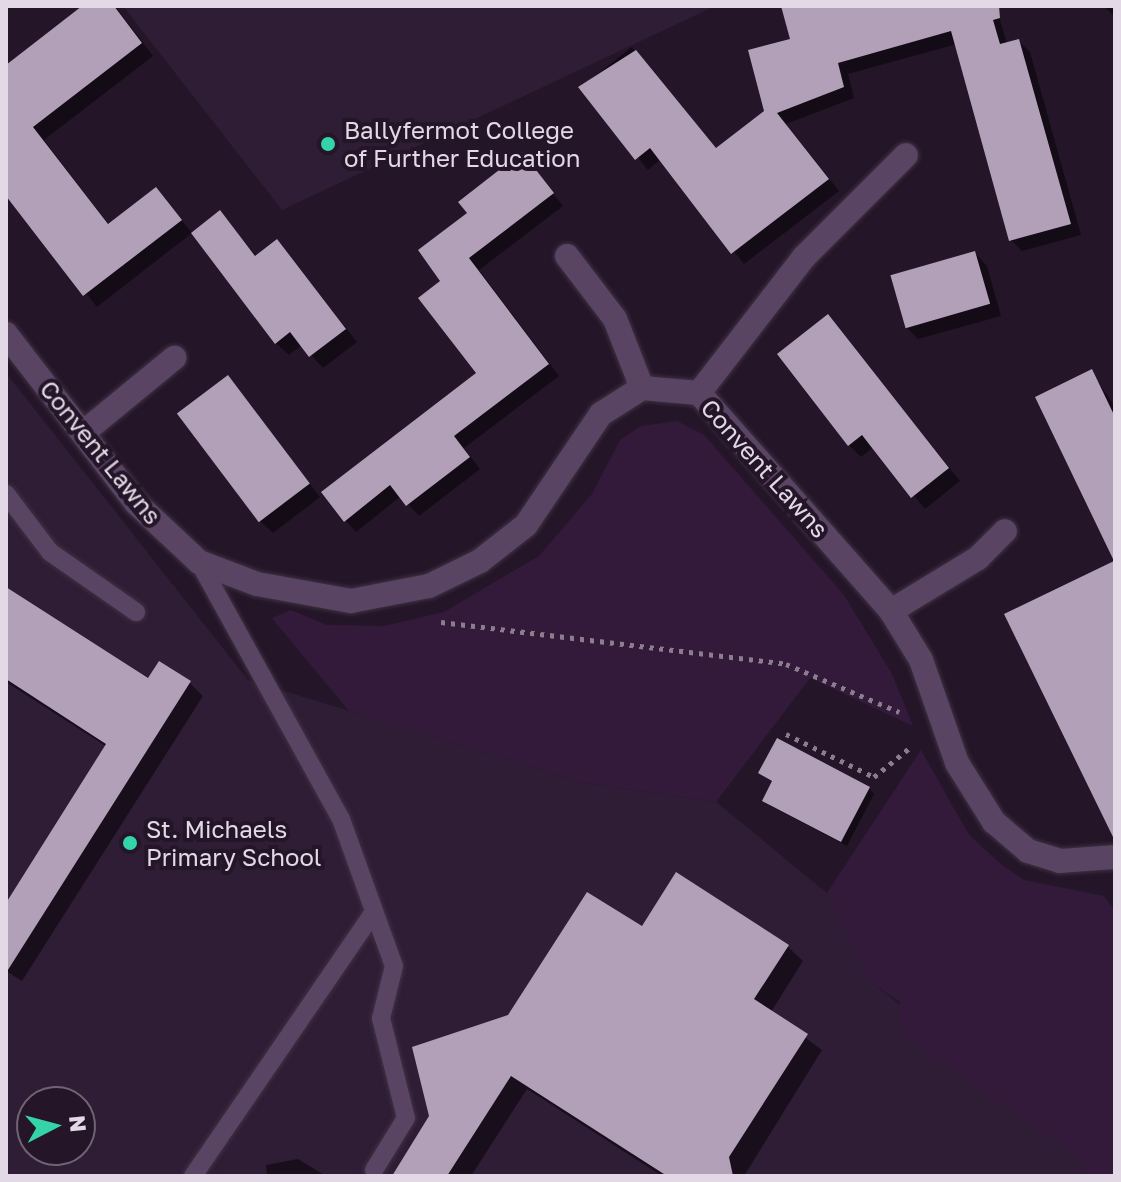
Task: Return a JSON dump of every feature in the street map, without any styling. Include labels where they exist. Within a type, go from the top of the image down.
[{"type":"street","points":[[699,393],[804,257],[906,155]]},
{"type":"street","points":[[567,256],[615,319],[642,388]]},
{"type":"street","name":"Convent Lawns","points":[[6,334],[136,503],[199,562],[257,584],[351,601],[429,586],[480,561],[526,525],[601,414],[642,388],[699,393],[891,611],[921,660],[957,763],[994,822],[1028,851],[1060,861],[1115,857]]},
{"type":"street","points":[[84,432],[174,358]]},
{"type":"street","points":[[891,611],[978,558],[1005,531]]},
{"type":"lane","points":[[6,494],[50,552],[136,612]]},
{"type":"lane","points":[[199,562],[341,819],[394,966],[381,1018],[406,1118],[374,1170]]},
{"type":"lane","points":[[193,1176],[374,912]]},
{"type":"path","points":[[436,622],[786,664],[906,715],[943,720]]},
{"type":"path","points":[[786,734],[874,777],[943,720]]},
{"type":"shaded area","name":"Ballyfermot College of Further Education","points":[[123,6],[715,6],[282,210]]},
{"type":"shaded area","points":[[6,373],[248,680],[584,783],[716,802],[827,893],[870,981],[1115,1176],[6,1176]]},
{"type":"shaded area","points":[[677,421],[704,435],[844,595],[892,674],[913,726],[810,678],[716,802],[584,783],[349,711],[272,618],[291,610],[327,625],[384,626],[444,612],[539,556],[592,494],[620,440],[641,426]]},
{"type":"shaded area","points":[[921,750],[969,835],[1002,865],[1024,880],[1104,896],[1115,911],[1115,1176],[1080,1176],[1083,1160],[900,1033],[900,1002],[869,981],[827,893]]},
{"type":"building","points":[[82,6],[114,6],[142,43],[33,127],[108,224],[156,187],[182,220],[83,296],[6,196],[6,65]]},
{"type":"building","points":[[781,6],[999,6],[1000,18],[993,20],[1000,44],[1019,39],[1071,224],[1009,241],[951,31],[838,63],[844,87],[777,113],[829,179],[731,254],[650,148],[635,160],[578,87],[636,50],[716,148],[764,111],[748,50],[790,39]]},
{"type":"building","points":[[522,152],[554,193],[469,258],[549,364],[454,436],[470,457],[406,506],[390,485],[344,522],[321,492],[476,373],[418,298],[440,281],[418,250],[467,213],[458,202]]},
{"type":"building","points":[[220,210],[255,256],[277,239],[346,329],[309,357],[290,332],[275,344],[191,233]]},
{"type":"building","points":[[975,251],[990,304],[906,328],[890,275]]},
{"type":"building","points":[[828,314],[949,468],[911,498],[862,435],[848,446],[777,354]]},
{"type":"building","points":[[1092,369],[1115,417],[1115,841],[1004,614],[1114,561],[1035,397]]},
{"type":"building","points":[[228,375],[310,484],[259,522],[177,414]]},
{"type":"building","points":[[6,587],[148,678],[159,661],[191,681],[6,973],[6,903],[106,744],[6,679]]},
{"type":"building","points":[[777,738],[870,787],[841,842],[762,801],[772,781],[758,773]]},
{"type":"building","points":[[676,872],[789,945],[754,999],[808,1034],[729,1157],[733,1176],[667,1176],[511,1076],[447,1176],[392,1176],[429,1116],[412,1047],[508,1015],[587,892],[642,926]]},
{"type":"place","name":"Ballyfermot College of Further Education","points":[[328,144]]},
{"type":"place","name":"St. Michaels Primary School","points":[[130,843]]}]
